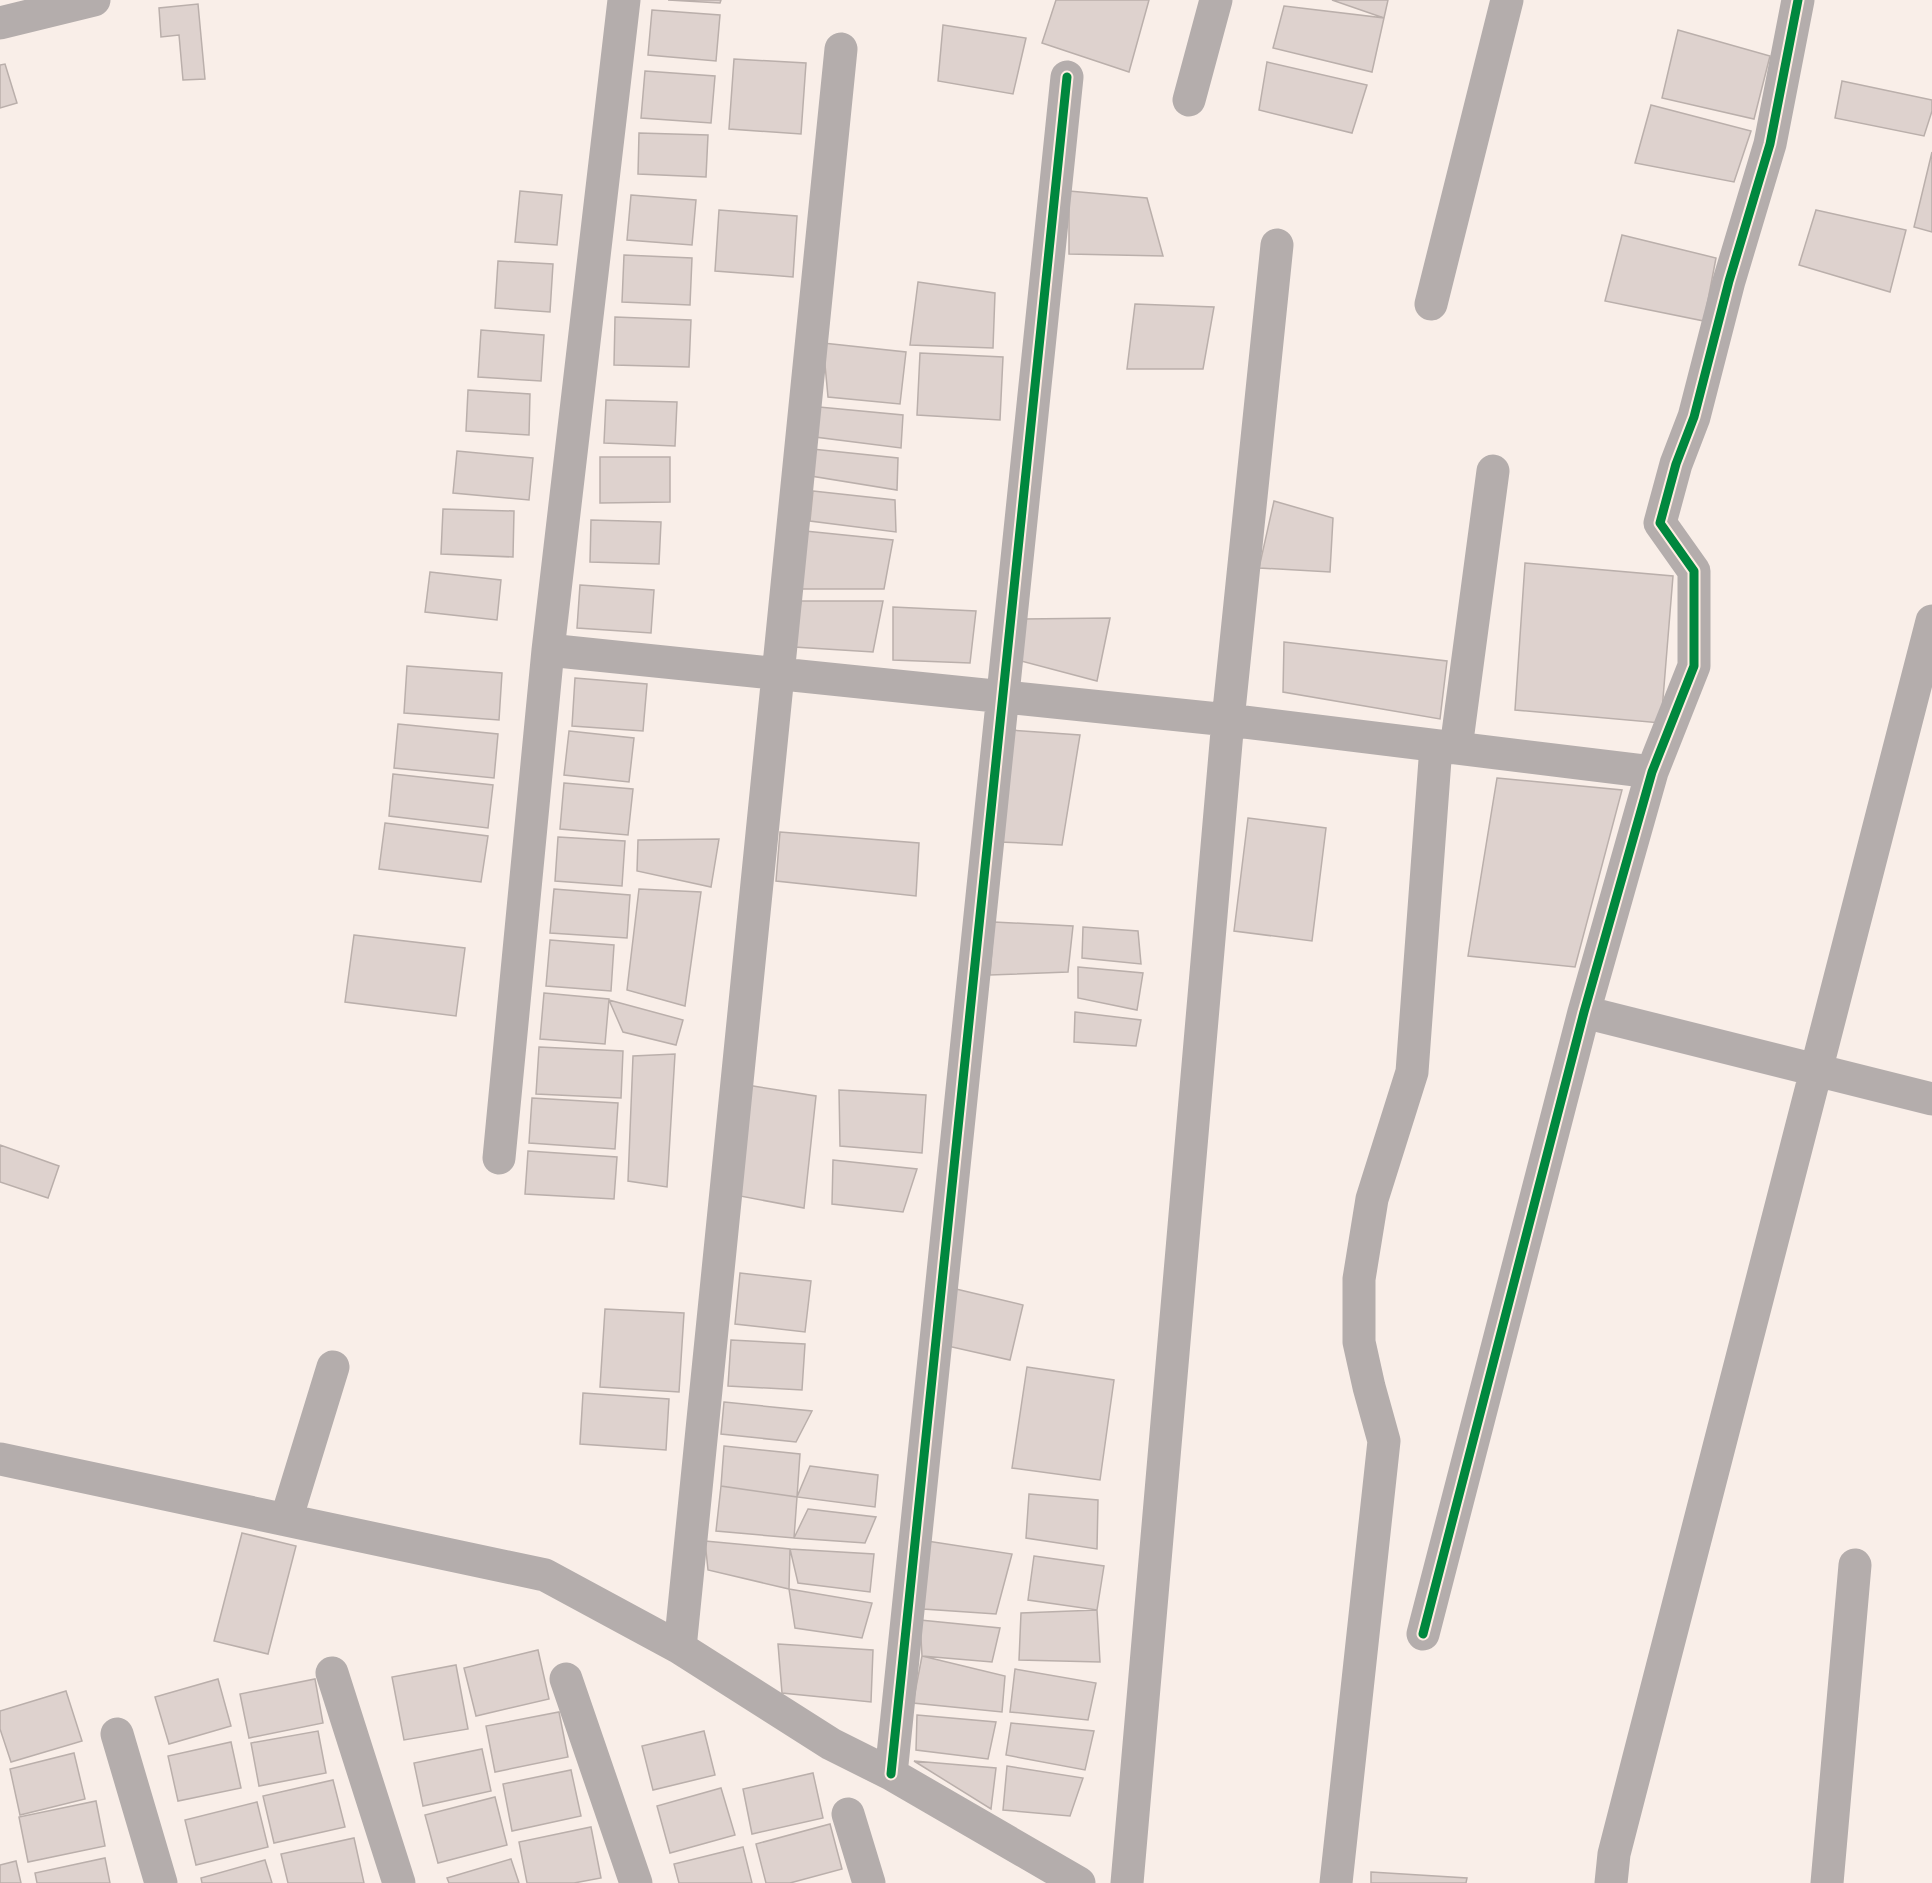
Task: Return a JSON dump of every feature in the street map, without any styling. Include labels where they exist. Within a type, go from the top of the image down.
[{"type":"street","points":[[0,23],[94,0]]},
{"type":"street","points":[[499,1158],[548,650],[624,0]]},
{"type":"street","points":[[1189,100],[1216,0]]},
{"type":"street","points":[[1431,304],[1507,0]]},
{"type":"street","points":[[1423,1634],[1584,1012],[1652,772],[1694,666],[1694,571],[1660,523],[1676,464],[1694,417],[1729,281],[1770,144],[1798,0]]},
{"type":"street","points":[[680,1648],[842,49]]},
{"type":"street","points":[[891,1774],[1067,77]]},
{"type":"street","points":[[1128,1883],[1228,720],[1277,245]]},
{"type":"street","points":[[1336,1883],[1384,1441],[1359,1342],[1359,1279],[1372,1199],[1412,1072],[1446,747],[1493,471]]},
{"type":"street","points":[[1611,1883],[1614,1854],[1932,621]]},
{"type":"street","points":[[548,650],[1228,720],[1652,772]]},
{"type":"street","points":[[1584,1012],[1932,1099]]},
{"type":"street","points":[[286,1520],[333,1367]]},
{"type":"street","points":[[0,1459],[545,1575],[680,1648],[831,1744],[891,1774],[1078,1883]]},
{"type":"street","points":[[1827,1883],[1855,1565]]},
{"type":"street","points":[[332,1673],[399,1883]]},
{"type":"street","points":[[566,1679],[636,1883]]},
{"type":"street","points":[[117,1734],[161,1883]]},
{"type":"street","points":[[848,1814],[869,1883]]},
{"type":"building","points":[[668,0],[721,0],[720,3]]},
{"type":"building","points":[[1056,0],[1149,0],[1129,72],[1042,43]]},
{"type":"building","points":[[1332,0],[1388,0],[1384,18]]},
{"type":"building","points":[[198,4],[205,79],[183,80],[179,35],[161,37],[159,8]]},
{"type":"building","points":[[1284,6],[1384,18],[1372,72],[1273,48]]},
{"type":"building","points":[[652,10],[720,15],[716,61],[648,55]]},
{"type":"building","points":[[943,25],[1026,38],[1013,94],[938,81]]},
{"type":"building","points":[[1678,30],[1770,56],[1754,119],[1662,98]]},
{"type":"building","points":[[734,59],[806,63],[801,134],[729,129]]},
{"type":"building","points":[[1267,62],[1367,85],[1352,133],[1259,110]]},
{"type":"building","points":[[5,64],[17,103],[0,108],[0,65]]},
{"type":"building","points":[[645,71],[715,76],[711,123],[641,118]]},
{"type":"building","points":[[1842,81],[1932,100],[1932,111],[1924,136],[1835,118]]},
{"type":"building","points":[[1651,105],[1751,131],[1734,182],[1635,163]]},
{"type":"building","points":[[639,133],[708,135],[706,177],[638,174]]},
{"type":"building","points":[[1932,152],[1932,232],[1914,227]]},
{"type":"building","points":[[520,191],[562,195],[557,245],[515,242]]},
{"type":"building","points":[[1069,191],[1147,198],[1163,256],[1069,254]]},
{"type":"building","points":[[631,195],[696,200],[692,245],[627,240]]},
{"type":"building","points":[[719,210],[797,216],[793,277],[715,271]]},
{"type":"building","points":[[1816,210],[1906,230],[1890,292],[1799,265]]},
{"type":"building","points":[[1622,235],[1716,258],[1704,321],[1605,301]]},
{"type":"building","points":[[624,255],[692,258],[690,305],[622,302]]},
{"type":"building","points":[[498,261],[553,264],[550,312],[495,308]]},
{"type":"building","points":[[918,282],[995,293],[993,348],[910,345]]},
{"type":"building","points":[[1135,304],[1214,307],[1203,369],[1127,369]]},
{"type":"building","points":[[615,317],[691,320],[689,367],[614,365]]},
{"type":"building","points":[[481,330],[544,335],[541,381],[478,377]]},
{"type":"building","points":[[823,343],[906,352],[900,404],[828,397]]},
{"type":"building","points":[[920,353],[1003,357],[1000,420],[917,415]]},
{"type":"building","points":[[468,390],[530,394],[529,435],[466,431]]},
{"type":"building","points":[[606,400],[677,402],[675,446],[604,443]]},
{"type":"building","points":[[819,407],[903,415],[901,448],[815,437]]},
{"type":"building","points":[[812,449],[898,458],[897,490],[811,476]]},
{"type":"building","points":[[457,451],[533,458],[529,500],[453,493]]},
{"type":"building","points":[[600,457],[670,457],[670,502],[600,503]]},
{"type":"building","points":[[813,491],[895,500],[896,532],[810,521]]},
{"type":"building","points":[[1274,501],[1333,518],[1330,572],[1259,568]]},
{"type":"building","points":[[443,509],[514,511],[513,557],[441,554]]},
{"type":"building","points":[[591,520],[661,522],[659,564],[590,562]]},
{"type":"building","points":[[805,531],[893,540],[884,589],[800,589]]},
{"type":"building","points":[[1525,563],[1673,576],[1661,723],[1515,710]]},
{"type":"building","points":[[430,572],[501,580],[497,620],[425,612]]},
{"type":"building","points":[[580,585],[654,590],[651,633],[577,628]]},
{"type":"building","points":[[801,601],[883,601],[873,652],[794,647]]},
{"type":"building","points":[[893,607],[976,611],[970,663],[893,660]]},
{"type":"building","points":[[1110,618],[1097,681],[1021,661],[1023,619]]},
{"type":"building","points":[[1284,642],[1447,661],[1440,719],[1283,692]]},
{"type":"building","points":[[407,666],[502,673],[499,720],[404,713]]},
{"type":"building","points":[[575,678],[647,684],[643,731],[572,726]]},
{"type":"building","points":[[398,724],[498,734],[494,778],[394,768]]},
{"type":"building","points":[[1010,730],[1080,735],[1062,845],[1000,842]]},
{"type":"building","points":[[569,731],[634,738],[629,782],[564,775]]},
{"type":"building","points":[[393,774],[493,785],[488,828],[389,816]]},
{"type":"building","points":[[1497,778],[1622,790],[1575,967],[1468,956]]},
{"type":"building","points":[[564,783],[633,789],[628,835],[560,829]]},
{"type":"building","points":[[1248,818],[1326,828],[1312,941],[1234,931]]},
{"type":"building","points":[[385,823],[488,836],[481,882],[379,869]]},
{"type":"building","points":[[780,832],[919,843],[916,896],[776,881]]},
{"type":"building","points":[[558,837],[625,841],[622,886],[555,881]]},
{"type":"building","points":[[719,839],[711,887],[637,871],[638,840]]},
{"type":"building","points":[[554,889],[630,895],[627,938],[550,933]]},
{"type":"building","points":[[639,889],[701,892],[685,1006],[627,990]]},
{"type":"building","points":[[994,922],[1073,926],[1068,972],[990,975]]},
{"type":"building","points":[[1083,927],[1138,931],[1141,964],[1082,958]]},
{"type":"building","points":[[354,935],[465,948],[456,1016],[345,1002]]},
{"type":"building","points":[[550,940],[614,945],[611,991],[546,986]]},
{"type":"building","points":[[1078,967],[1143,973],[1137,1010],[1078,998]]},
{"type":"building","points":[[544,993],[609,999],[605,1044],[540,1039]]},
{"type":"building","points":[[609,1000],[683,1020],[676,1045],[623,1032]]},
{"type":"building","points":[[1075,1012],[1141,1020],[1136,1046],[1074,1042]]},
{"type":"building","points":[[539,1047],[623,1051],[621,1098],[536,1094]]},
{"type":"building","points":[[675,1054],[667,1187],[628,1181],[633,1056]]},
{"type":"building","points":[[747,1085],[816,1096],[804,1208],[740,1196]]},
{"type":"building","points":[[839,1090],[926,1095],[922,1153],[840,1146]]},
{"type":"building","points":[[532,1098],[618,1103],[615,1149],[529,1143]]},
{"type":"building","points":[[0,1145],[59,1166],[48,1198],[0,1182]]},
{"type":"building","points":[[528,1151],[617,1157],[614,1199],[525,1194]]},
{"type":"building","points":[[833,1160],[917,1169],[903,1212],[832,1204]]},
{"type":"building","points":[[740,1273],[811,1281],[805,1332],[735,1324]]},
{"type":"building","points":[[956,1289],[1023,1305],[1010,1360],[943,1345]]},
{"type":"building","points":[[605,1309],[684,1313],[679,1392],[600,1387]]},
{"type":"building","points":[[731,1340],[805,1344],[802,1390],[728,1386]]},
{"type":"building","points":[[1027,1367],[1114,1380],[1100,1480],[1012,1468]]},
{"type":"building","points":[[583,1393],[669,1399],[666,1450],[580,1444]]},
{"type":"building","points":[[724,1402],[812,1411],[796,1442],[721,1434]]},
{"type":"building","points":[[724,1446],[800,1454],[797,1497],[721,1486]]},
{"type":"building","points":[[810,1466],[878,1475],[875,1507],[797,1497]]},
{"type":"building","points":[[721,1486],[797,1497],[794,1538],[716,1531]]},
{"type":"building","points":[[1029,1494],[1098,1500],[1097,1549],[1026,1538]]},
{"type":"building","points":[[808,1509],[876,1517],[865,1543],[794,1538]]},
{"type":"building","points":[[242,1533],[296,1546],[268,1654],[214,1641]]},
{"type":"building","points":[[705,1541],[790,1549],[789,1589],[708,1570]]},
{"type":"building","points":[[927,1541],[1012,1554],[996,1614],[923,1609]]},
{"type":"building","points":[[790,1549],[874,1554],[870,1592],[798,1583]]},
{"type":"building","points":[[1034,1556],[1104,1566],[1097,1610],[1028,1600]]},
{"type":"building","points":[[789,1589],[872,1603],[862,1638],[795,1628]]},
{"type":"building","points":[[1097,1610],[1100,1662],[1019,1660],[1021,1613]]},
{"type":"building","points":[[920,1620],[1000,1628],[992,1662],[922,1656]]},
{"type":"building","points":[[778,1644],[873,1650],[871,1702],[782,1693]]},
{"type":"building","points":[[538,1650],[549,1699],[476,1716],[464,1668]]},
{"type":"building","points":[[922,1656],[1005,1676],[1002,1712],[913,1703]]},
{"type":"building","points":[[456,1665],[468,1729],[404,1740],[392,1677]]},
{"type":"building","points":[[1015,1669],[1096,1683],[1088,1720],[1010,1712]]},
{"type":"building","points":[[218,1679],[231,1726],[169,1744],[155,1697]]},
{"type":"building","points":[[315,1679],[323,1723],[249,1738],[240,1694]]},
{"type":"building","points":[[66,1691],[82,1741],[11,1762],[0,1729],[0,1711]]},
{"type":"building","points":[[559,1712],[568,1757],[495,1772],[486,1726]]},
{"type":"building","points":[[917,1715],[996,1722],[988,1759],[916,1750]]},
{"type":"building","points":[[1011,1723],[1094,1731],[1085,1770],[1006,1755]]},
{"type":"building","points":[[318,1731],[326,1773],[259,1786],[251,1743]]},
{"type":"building","points":[[704,1731],[715,1775],[653,1790],[642,1746]]},
{"type":"building","points":[[231,1742],[241,1788],[178,1801],[168,1756]]},
{"type":"building","points":[[482,1749],[491,1791],[423,1806],[414,1763]]},
{"type":"building","points":[[74,1753],[85,1799],[20,1815],[10,1769]]},
{"type":"building","points":[[914,1761],[996,1768],[991,1809]]},
{"type":"building","points":[[1007,1766],[1083,1778],[1070,1816],[1003,1810]]},
{"type":"building","points":[[571,1770],[581,1816],[512,1831],[503,1784]]},
{"type":"building","points":[[813,1773],[823,1818],[752,1834],[743,1789]]},
{"type":"building","points":[[333,1780],[345,1827],[274,1843],[263,1796]]},
{"type":"building","points":[[721,1788],[735,1835],[670,1853],[657,1806]]},
{"type":"building","points":[[495,1797],[507,1845],[438,1863],[425,1815]]},
{"type":"building","points":[[96,1801],[105,1846],[28,1862],[19,1817]]},
{"type":"building","points":[[257,1802],[268,1847],[196,1865],[185,1820]]},
{"type":"building","points":[[830,1824],[842,1869],[790,1883],[766,1883],[756,1844]]},
{"type":"building","points":[[591,1827],[601,1878],[574,1883],[527,1883],[519,1842]]},
{"type":"building","points":[[354,1838],[364,1883],[288,1883],[281,1854]]},
{"type":"building","points":[[743,1847],[752,1883],[679,1883],[674,1864]]},
{"type":"building","points":[[105,1858],[110,1883],[37,1883],[35,1873]]},
{"type":"building","points":[[511,1859],[519,1883],[449,1883],[447,1878]]},
{"type":"building","points":[[265,1860],[272,1883],[202,1883],[201,1878]]},
{"type":"building","points":[[16,1861],[21,1883],[0,1883],[0,1865]]},
{"type":"building","points":[[1371,1872],[1467,1878],[1466,1883],[1371,1883]]},
{"type":"cycle path","points":[[1423,1634],[1584,1012],[1652,772],[1694,666],[1694,571],[1660,523],[1676,464],[1694,417],[1729,281],[1770,144],[1798,0]]},
{"type":"cycle path","points":[[891,1774],[1067,77]]}]
